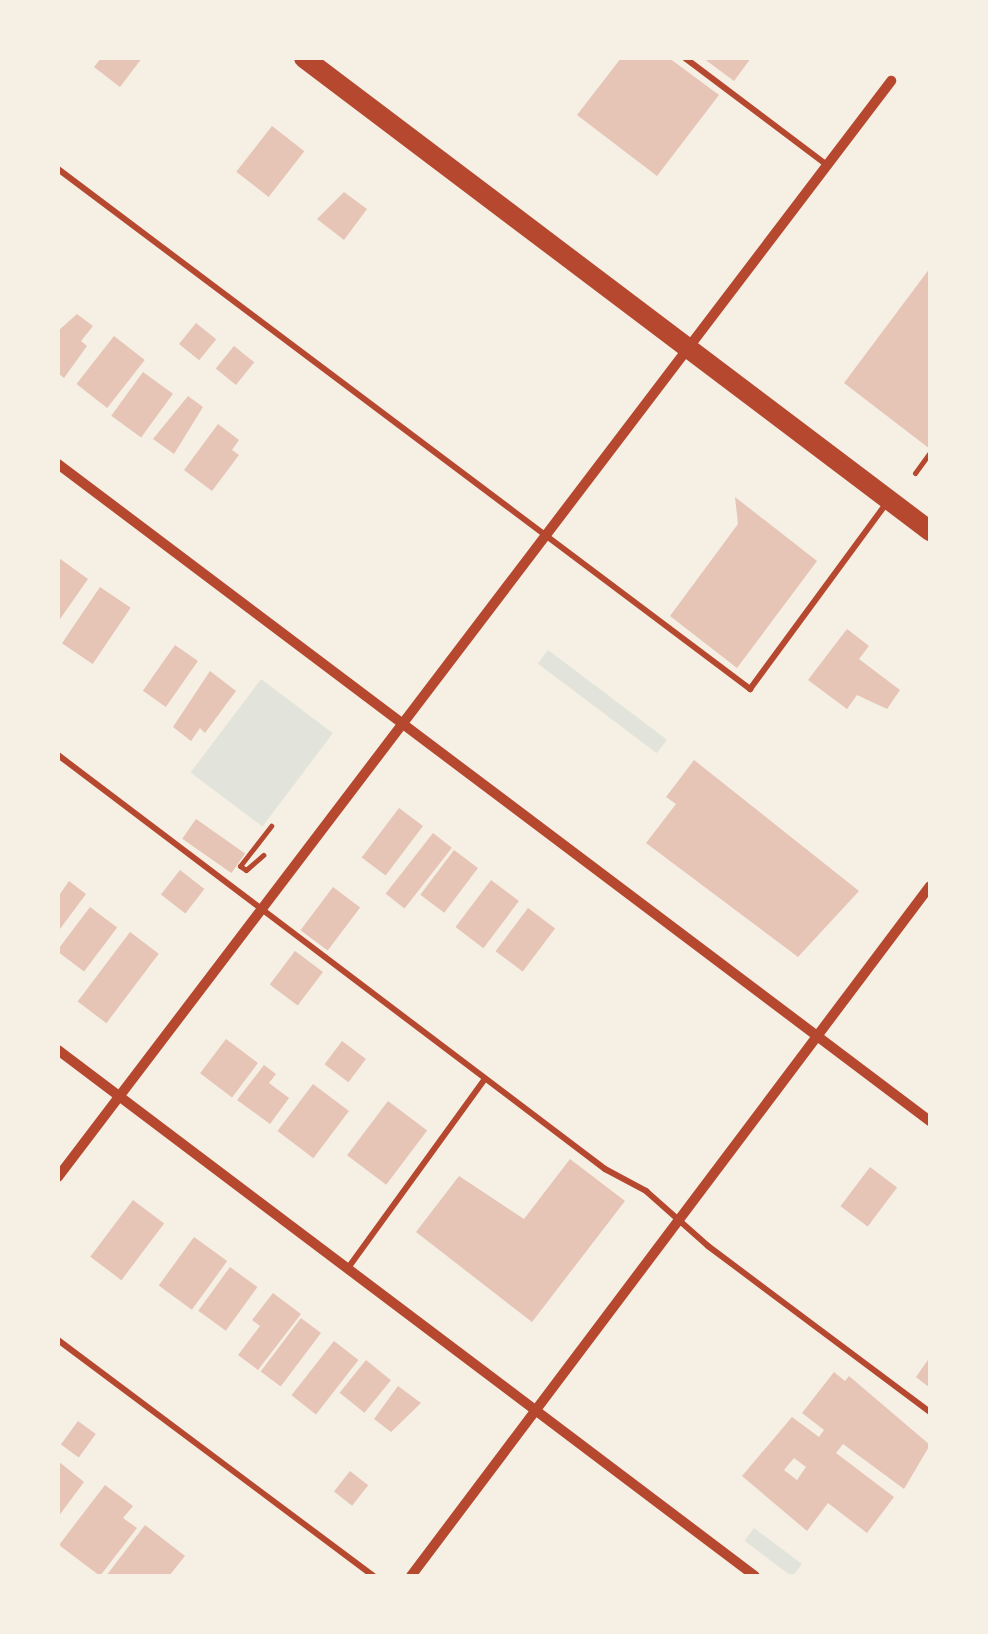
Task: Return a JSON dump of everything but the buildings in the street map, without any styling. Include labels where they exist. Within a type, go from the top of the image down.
[{"type":"main road","points":[[304,58],[930,531]]},
{"type":"street","points":[[58,1176],[891,82]]},
{"type":"street","points":[[58,464],[930,1120]]},
{"type":"street","points":[[410,1576],[676,1216],[930,886]]},
{"type":"street","points":[[58,1050],[755,1576]]},
{"type":"lane","points":[[685,58],[828,166]]},
{"type":"lane","points":[[58,168],[544,538],[750,689],[889,500]]},
{"type":"lane","points":[[58,756],[486,1080],[676,1216],[930,1412]]},
{"type":"lane","points":[[348,1268],[486,1080]]},
{"type":"lane","points":[[58,1340],[374,1576]]},
{"type":"path","points":[[915,473],[930,452]]},
{"type":"path","points":[[263,855],[246,870],[240,866],[270,826]]},
{"type":"shaded area","points":[[548,650],[667,740],[657,753],[538,664]]},
{"type":"shaded area","points":[[261,679],[333,733],[262,827],[191,772]]},
{"type":"shaded area","points":[[754,1528],[802,1564],[791,1576],[744,1541]]}]
